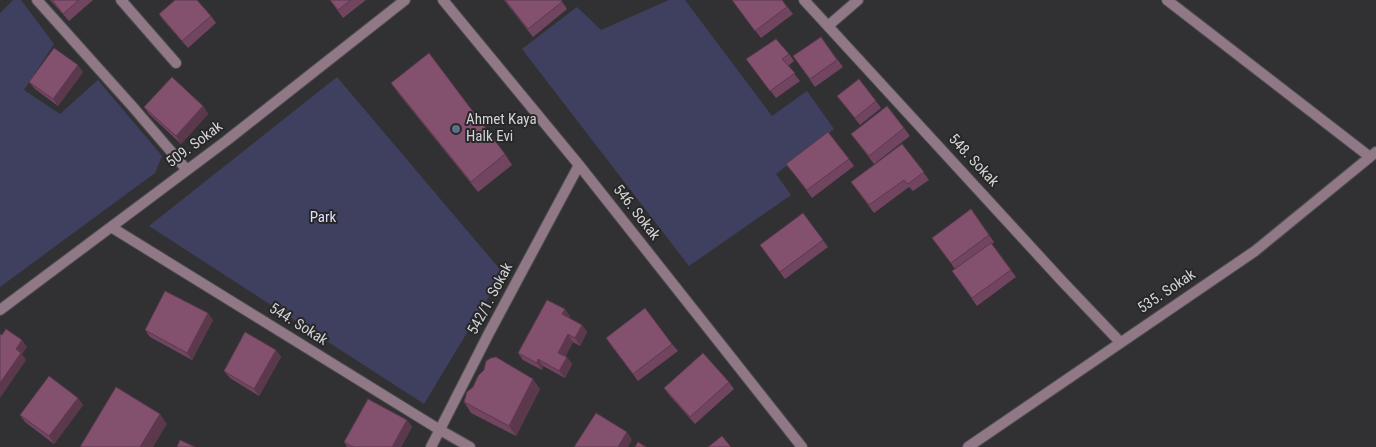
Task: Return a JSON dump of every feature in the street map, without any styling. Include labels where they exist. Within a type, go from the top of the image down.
[{"type":"street","points":[[37,0],[187,170]]},
{"type":"street","points":[[121,0],[176,63]]},
{"type":"street","name":"509. Sokak","points":[[0,310],[187,170],[405,0]]},
{"type":"street","name":"546. Sokak","points":[[444,0],[579,165],[802,447]]},
{"type":"street","name":"548. Sokak","points":[[804,0],[1120,342]]},
{"type":"street","points":[[828,26],[858,0]]},
{"type":"street","points":[[1167,0],[1373,155]]},
{"type":"street","name":"535. Sokak","points":[[968,447],[1255,251],[1373,155]]},
{"type":"street","name":"542/1. Sokak","points":[[431,447],[579,165]]},
{"type":"street","name":"544. Sokak","points":[[111,227],[470,447]]},
{"type":"green space","points":[[13,0],[21,0],[54,44],[24,90],[60,114],[98,80],[162,156],[155,173],[0,287],[0,13]]},
{"type":"green space","points":[[669,0],[685,0],[772,116],[807,91],[834,129],[776,174],[791,195],[689,266],[522,49],[577,7],[601,30]]},
{"type":"green space","name":"Park","points":[[337,77],[503,273],[424,404],[149,226]]},
{"type":"building","points":[[52,0],[79,0],[63,14]]},
{"type":"building","points":[[175,0],[197,0],[211,16],[182,41],[159,14]]},
{"type":"building","points":[[330,0],[351,0],[338,10]]},
{"type":"building","points":[[505,0],[561,0],[562,2],[528,29]]},
{"type":"building","points":[[732,0],[782,0],[787,7],[755,31]]},
{"type":"building","points":[[821,37],[837,60],[810,79],[793,56]]},
{"type":"building","points":[[776,39],[789,54],[782,59],[795,73],[770,91],[746,59]]},
{"type":"building","points":[[54,48],[78,65],[53,99],[29,82]]},
{"type":"building","name":"Ahmet Kaya Halk Evi","points":[[429,53],[505,154],[471,182],[391,83]]},
{"type":"building","points":[[172,77],[203,106],[176,136],[144,107]]},
{"type":"building","points":[[859,79],[876,101],[855,118],[837,96]]},
{"type":"building","points":[[887,106],[904,128],[869,156],[851,134]]},
{"type":"building","points":[[828,132],[849,159],[807,190],[786,164]]},
{"type":"building","points":[[902,144],[924,172],[908,184],[904,180],[869,205],[851,182]]},
{"type":"building","points":[[971,209],[989,235],[951,263],[932,238]]},
{"type":"building","points":[[803,213],[823,240],[780,272],[760,245]]},
{"type":"building","points":[[991,243],[1011,270],[972,298],[952,271]]},
{"type":"building","points":[[165,291],[208,313],[187,353],[145,330]]},
{"type":"building","points":[[547,300],[565,309],[562,314],[582,325],[575,338],[568,334],[558,353],[567,357],[559,371],[538,359],[537,363],[518,353]]},
{"type":"building","points":[[645,308],[672,344],[633,374],[606,338]]},
{"type":"building","points":[[6,329],[22,340],[16,349],[21,353],[0,383],[0,334],[2,335]]},
{"type":"building","points":[[245,332],[276,350],[254,389],[224,371]]},
{"type":"building","points":[[703,353],[729,382],[690,417],[664,388]]},
{"type":"building","points":[[496,357],[533,379],[509,426],[464,402],[467,392],[473,387],[478,376],[484,370],[486,361]]},
{"type":"building","points":[[49,376],[78,398],[49,436],[20,415]]},
{"type":"building","points":[[116,387],[160,414],[140,447],[80,447]]},
{"type":"building","points":[[368,399],[407,420],[392,447],[353,447],[344,442]]},
{"type":"building","points":[[596,413],[627,432],[618,447],[574,447]]},
{"type":"building","points":[[722,436],[731,447],[708,447]]},
{"type":"building","points":[[180,440],[195,447],[177,447]]},
{"type":"building","points":[[638,442],[646,447],[635,447]]},
{"type":"place","name":"Ahmet Kaya Halk Evi","points":[[456,129]]}]
